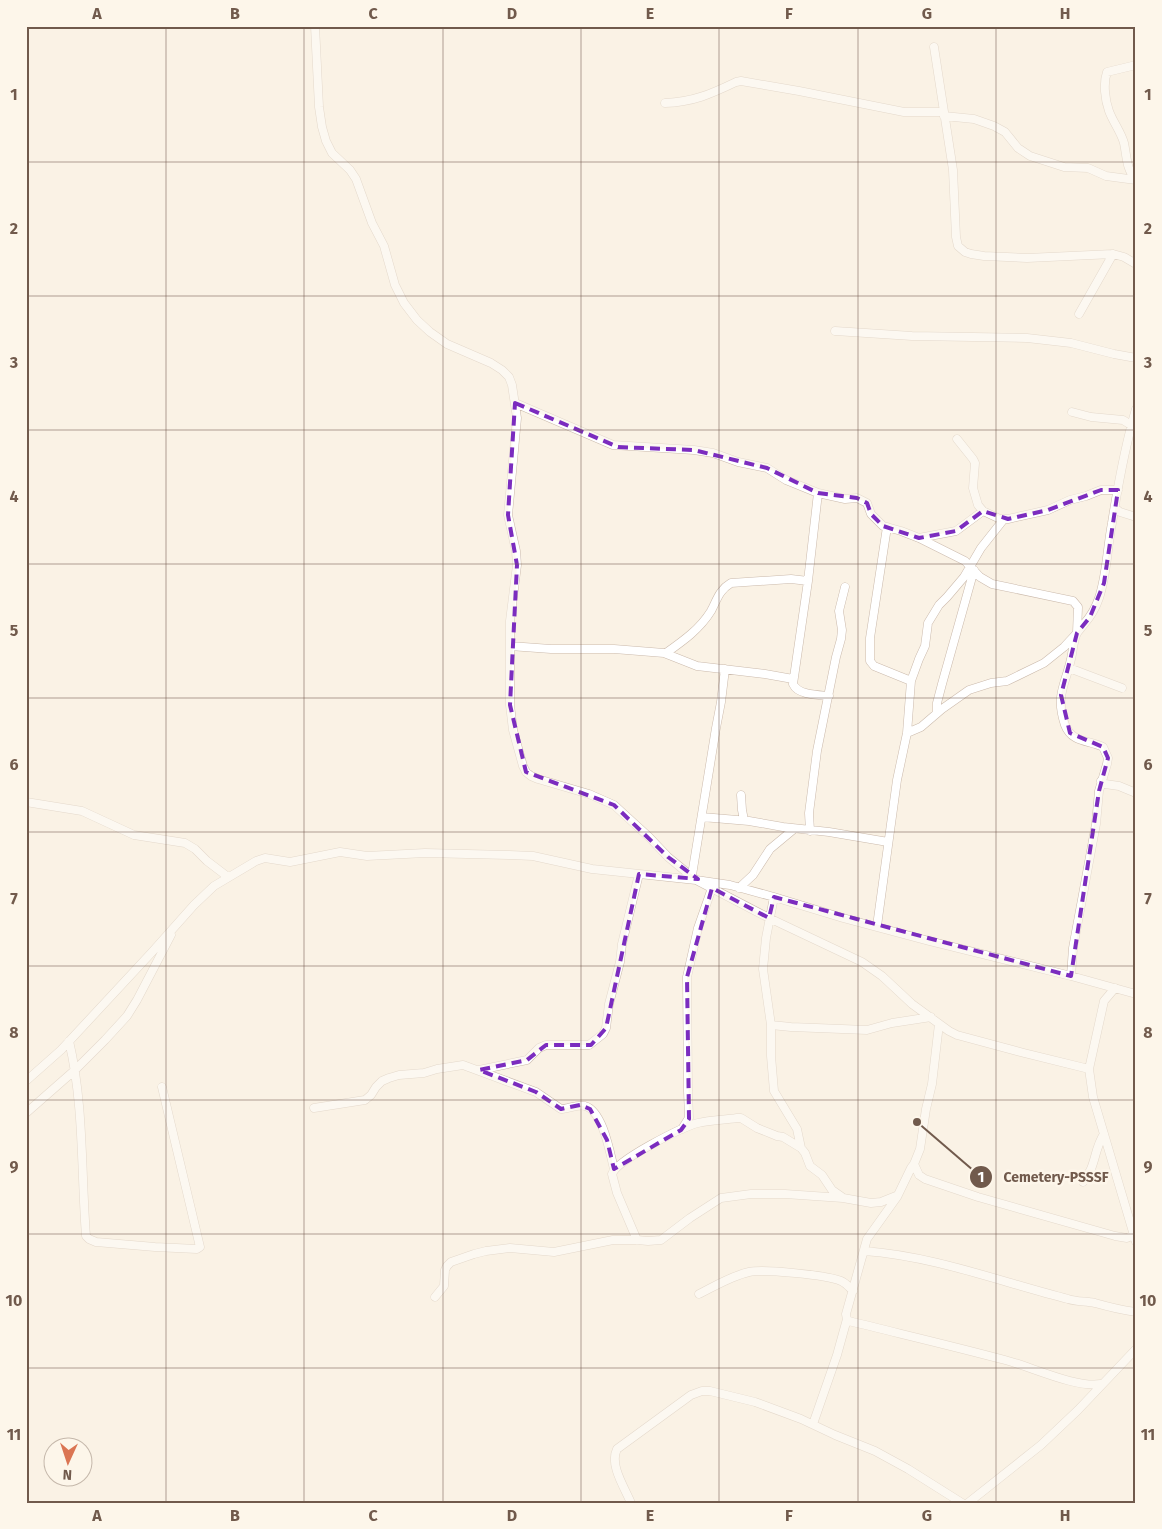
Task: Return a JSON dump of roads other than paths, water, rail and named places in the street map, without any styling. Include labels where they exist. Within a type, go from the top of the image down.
[{"type":"street","points":[[315,26],[319,107],[326,141],[332,153],[350,170],[356,179],[372,222],[384,246],[395,285],[404,303],[417,320],[447,344],[491,363],[502,370],[509,377],[514,393],[517,418],[508,515],[517,565],[510,621],[510,705],[518,751],[526,772],[538,779],[589,794],[614,805],[649,836],[668,857],[694,877],[770,918],[862,962],[882,976],[912,1004],[949,1031],[1024,1054],[1089,1069]]},
{"type":"street","points":[[934,47],[954,179],[956,238],[958,246],[965,252],[984,256],[1062,258],[1113,254],[1124,257],[1136,264]]},
{"type":"street","points":[[1136,65],[1106,72],[1105,91],[1109,111],[1124,142],[1127,166],[1136,180]]},
{"type":"street","points":[[665,103],[683,102],[705,96],[741,81],[904,112],[944,114],[974,119],[994,126],[1005,132],[1018,148],[1030,156],[1064,167],[1088,168],[1106,176],[1136,180]]},
{"type":"street","points":[[1079,314],[1113,254]]},
{"type":"street","points":[[835,332],[912,336],[1027,338],[1071,343],[1136,358]]},
{"type":"street","points":[[516,403],[613,446],[694,450],[713,453],[738,462],[767,468],[786,480],[818,493],[845,499],[857,498],[866,502],[871,514],[877,521],[887,527],[919,538],[965,562],[980,577],[992,584],[1073,601],[1078,607],[1077,634],[1061,695],[1066,726],[1074,738],[1103,746],[1108,758],[1101,781],[1096,824],[1072,948],[1070,976]]},
{"type":"street","points":[[907,733],[921,727],[969,690],[992,683],[1007,682],[1044,663],[1077,634],[1090,617],[1104,583],[1111,524],[1131,424],[1136,408]]},
{"type":"street","points":[[1072,412],[1091,417],[1123,420],[1131,424]]},
{"type":"street","points":[[957,439],[975,463],[973,488],[978,505],[983,511],[1004,519],[1048,510],[1070,500],[1101,490],[1118,490]]},
{"type":"street","points":[[818,493],[808,581],[793,684],[795,689],[800,691],[828,696]]},
{"type":"street","points":[[1115,508],[1120,512],[1136,517]]},
{"type":"street","points":[[919,538],[956,531],[983,511]]},
{"type":"street","points":[[937,713],[937,703],[972,568],[981,548],[1004,519]]},
{"type":"street","points":[[887,527],[870,638],[870,660],[874,666],[911,681]]},
{"type":"street","points":[[877,926],[897,780],[907,733],[911,681],[918,659],[925,646],[929,621],[938,605],[972,568]]},
{"type":"street","points":[[666,653],[693,633],[711,611],[717,597],[725,586],[731,583],[791,579],[808,581]]},
{"type":"street","points":[[810,830],[808,813],[828,696],[841,639],[842,630],[839,611],[845,587]]},
{"type":"street","points":[[510,646],[551,649],[614,649],[666,653],[689,664],[793,679]]},
{"type":"street","points":[[694,877],[725,668]]},
{"type":"street","points":[[1069,668],[1122,688]]},
{"type":"street","points":[[1101,781],[1105,784],[1119,786],[1136,793]]},
{"type":"street","points":[[741,795],[744,820]]},
{"type":"street","points":[[26,802],[82,811],[134,835],[185,843],[228,877]]},
{"type":"street","points":[[702,817],[744,820],[888,842]]},
{"type":"street","points":[[739,888],[753,875],[770,849],[794,829]]},
{"type":"street","points":[[26,1081],[70,1041],[194,904],[214,886],[262,858],[290,862],[340,852],[367,856],[425,853],[533,856],[592,869],[694,877],[774,897],[929,941],[1136,994]]},
{"type":"street","points":[[479,1070],[527,1060],[539,1048],[546,1046],[589,1045],[603,1034],[606,1028],[609,1004],[639,874]]},
{"type":"street","points":[[681,1130],[689,1118],[687,977],[698,928],[712,888]]},
{"type":"street","points":[[774,897],[763,970],[771,1025],[774,1091],[797,1129],[801,1148],[810,1166],[822,1175],[832,1190],[843,1198]]},
{"type":"street","points":[[26,1113],[75,1070],[127,1016],[176,924]]},
{"type":"street","points":[[914,1164],[919,1175],[925,1179],[978,1197],[1115,1236],[1134,1239],[1093,1097],[1089,1069],[1104,1001],[1115,988]]},
{"type":"street","points":[[771,1025],[867,1030],[892,1023],[930,1017]]},
{"type":"street","points":[[812,1424],[837,1355],[867,1239],[898,1195],[920,1149],[932,1084],[939,1024]]},
{"type":"street","points":[[70,1041],[75,1070],[87,1237],[96,1242],[197,1249],[200,1247],[162,1088]]},
{"type":"street","points":[[314,1108],[364,1100],[382,1082],[400,1076],[463,1065],[536,1092],[561,1109],[580,1105],[584,1106],[595,1113],[607,1140],[614,1169],[612,1174],[617,1193],[638,1240]]},
{"type":"street","points":[[614,1169],[638,1152],[698,1123],[740,1118],[757,1128],[784,1137],[801,1148]]},
{"type":"street","points":[[1083,1182],[1091,1170],[1097,1146],[1104,1134]]},
{"type":"street","points":[[435,1297],[444,1286],[444,1270],[447,1266],[451,1262],[474,1254],[510,1248],[554,1252],[604,1241],[661,1240],[721,1198],[762,1194],[843,1198],[871,1203],[881,1202],[898,1195]]},
{"type":"street","points":[[864,1251],[917,1258],[1074,1301],[1094,1303],[1112,1309],[1136,1312]]},
{"type":"street","points":[[699,1294],[728,1279],[752,1272],[831,1278],[844,1283],[853,1291]]},
{"type":"street","points":[[846,1319],[849,1322],[1006,1360],[1078,1383],[1093,1386],[1101,1384]]},
{"type":"street","points":[[968,1503],[1041,1445],[1078,1410],[1136,1349]]},
{"type":"street","points":[[631,1503],[616,1468],[615,1454],[617,1449],[698,1392],[710,1390],[755,1402],[876,1451],[962,1503]]},
{"type":"place","name":"Cemetery-PSSSF","points":[[917,1122]]}]
